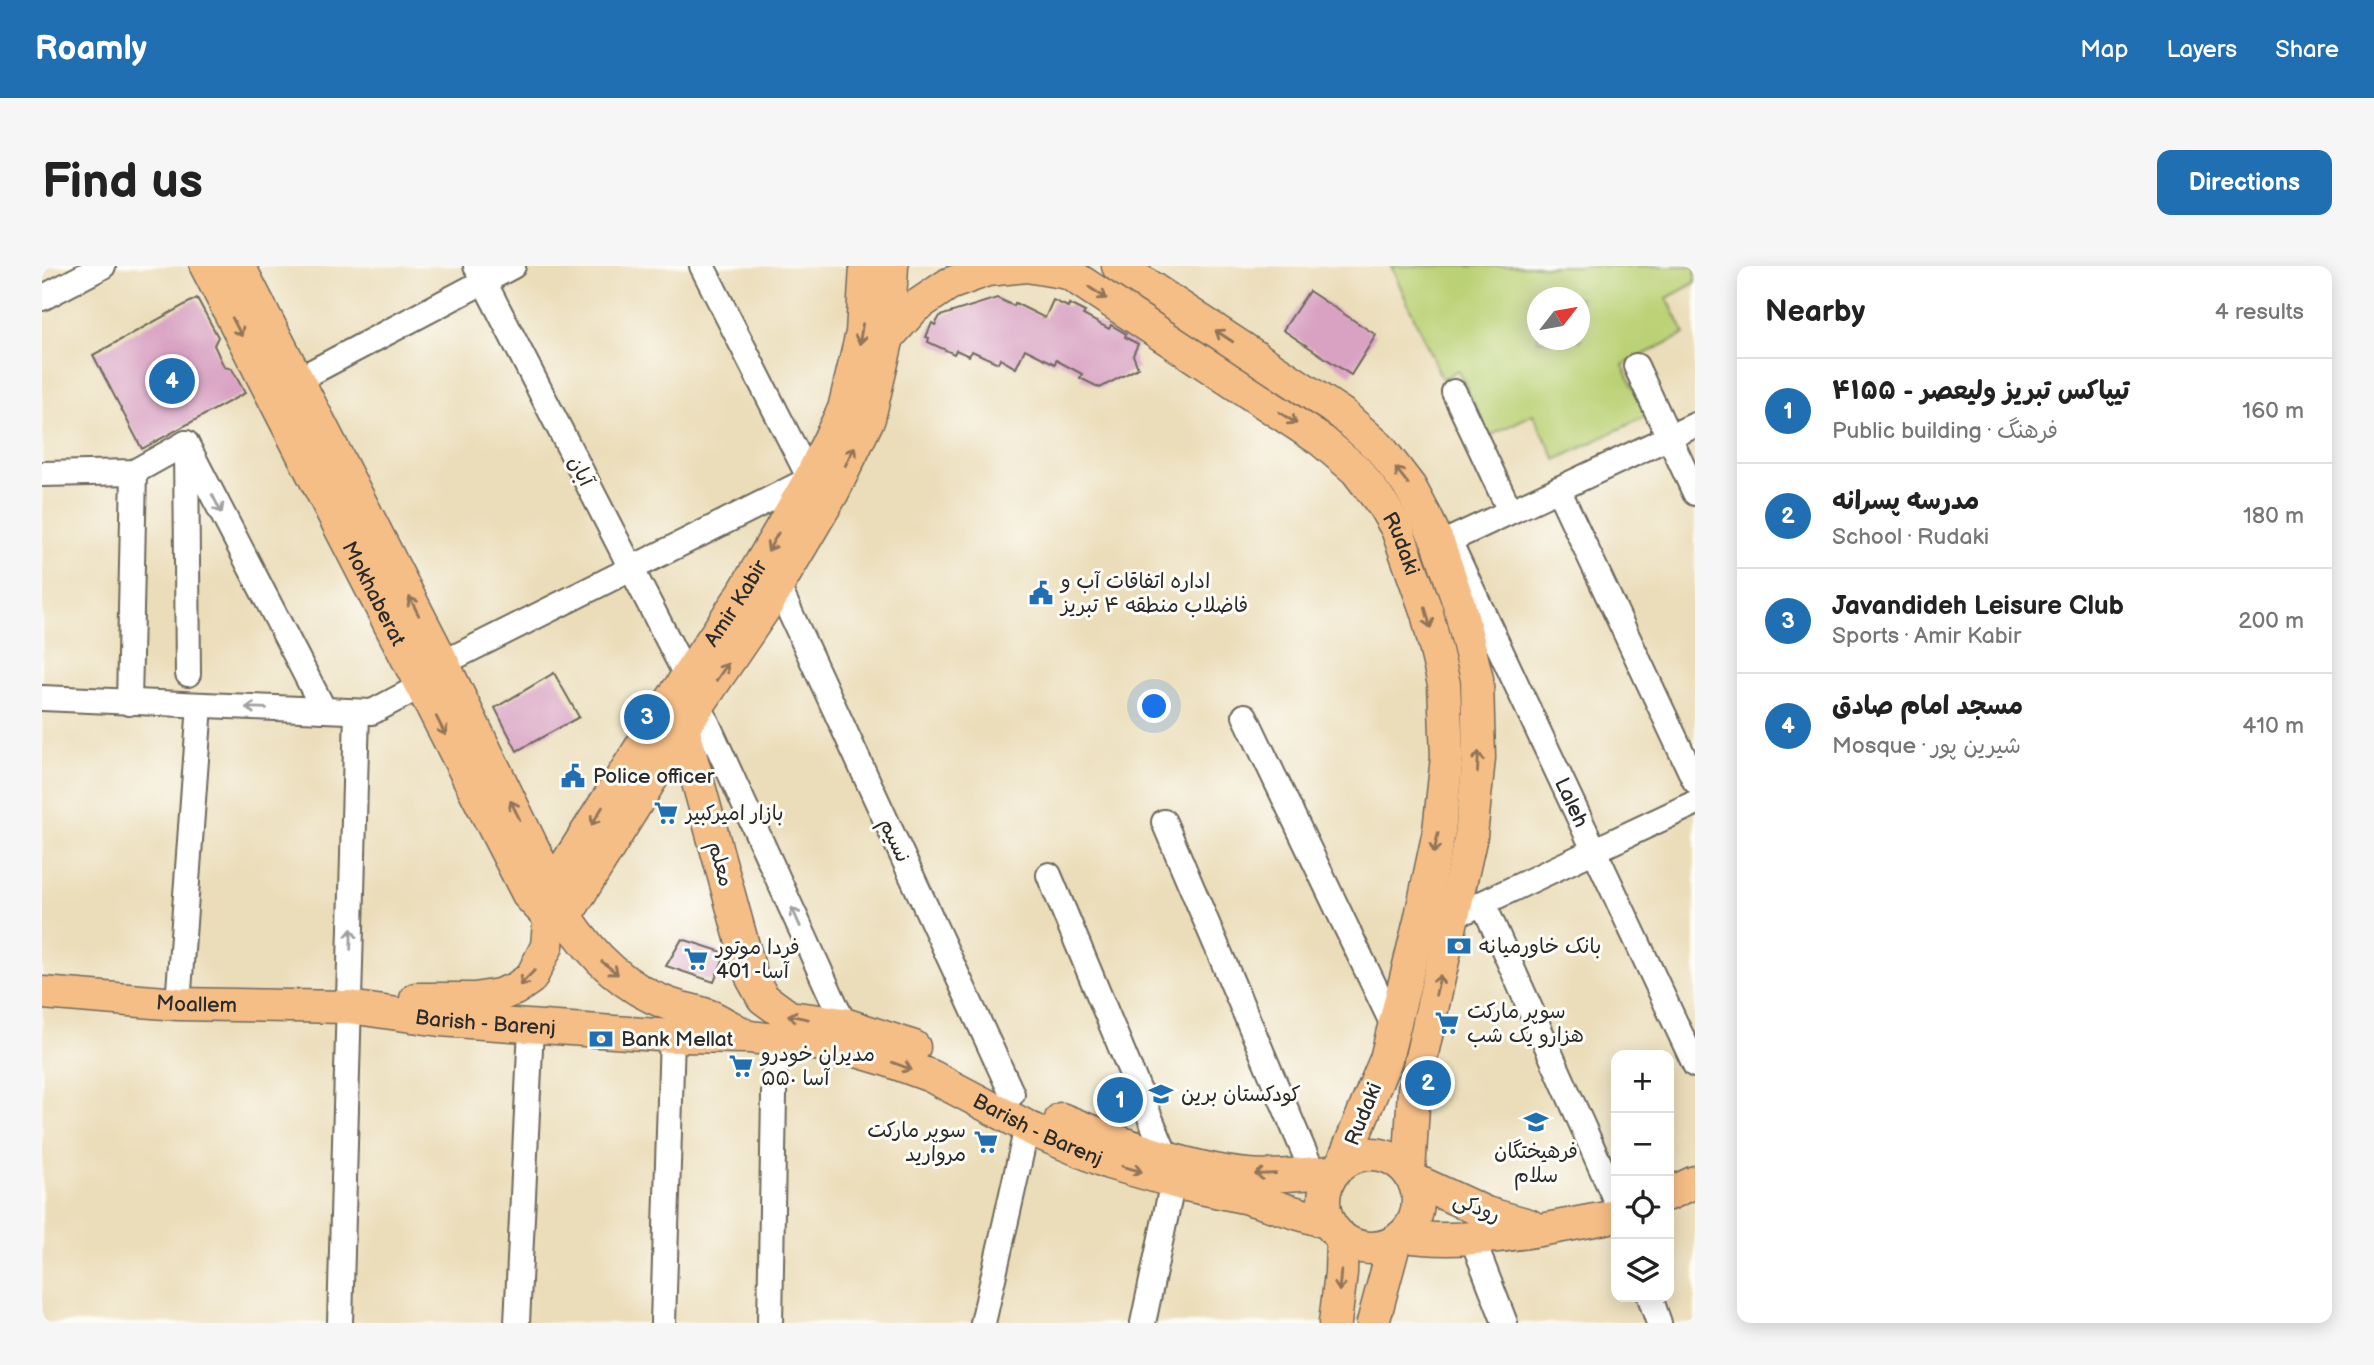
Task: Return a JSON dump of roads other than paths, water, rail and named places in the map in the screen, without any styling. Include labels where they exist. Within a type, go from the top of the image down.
[{"type":"main road","name":"Mokhaberat","points":[[206,266],[443,663],[555,906]]},
{"type":"main road","name":"Mokhaberat","points":[[239,266],[297,380],[322,461],[421,686],[529,897],[555,906]]},
{"type":"main road","name":"Amir Kabir","points":[[681,716],[778,586],[822,486],[862,333],[866,266]]},
{"type":"main road","name":"Amir Kabir","points":[[681,716],[687,677],[742,595],[869,418],[888,337],[892,266]]},
{"type":"main road","name":"Rudaki","points":[[888,337],[915,307],[948,284],[987,270],[1027,266],[1068,273],[1322,441],[1356,470],[1383,505],[1397,529],[1427,613],[1444,684],[1447,757],[1439,831],[1386,1059],[1330,1169]]},
{"type":"main road","name":"Rudaki","points":[[1124,268],[1342,414],[1380,447],[1410,487],[1444,542],[1477,679],[1479,758],[1471,836],[1414,1089],[1410,1176]]},
{"type":"main road","points":[[1397,529],[1425,515]]},
{"type":"main road","points":[[349,1007],[406,999],[475,999],[515,989],[531,978],[547,946],[555,906],[681,716]]},
{"type":"main road","name":"معلم","points":[[681,716],[752,978],[763,998],[789,1017],[844,1024]]},
{"type":"main road","points":[[1442,800],[1474,807]]},
{"type":"main road","name":"Barish - Barenj","points":[[555,906],[600,960],[634,987],[665,1003],[711,1017],[762,1038]]},
{"type":"main road","points":[[42,980],[42,995]]},
{"type":"main road","name":"Moallem","points":[[42,995],[178,1003],[349,1007]]},
{"type":"main road","name":"Barish - Barenj","points":[[349,1007],[440,1020],[672,1036],[762,1038],[843,1047],[930,1076],[1027,1127],[1109,1163],[1248,1175],[1330,1169]]},
{"type":"main road","name":"Barish - Barenj","points":[[844,1024],[939,1056],[1048,1113],[1116,1142],[1169,1169],[1335,1231]]},
{"type":"main road","points":[[1335,1323],[1341,1273],[1335,1231],[1323,1202],[1330,1169],[1354,1157],[1378,1154],[1400,1164],[1410,1176],[1416,1189],[1417,1210],[1414,1219],[1399,1239],[1373,1323]]},
{"type":"main road","name":"رودکی","points":[[1410,1176],[1486,1213],[1544,1230]]},
{"type":"main road","points":[[1674,1192],[1695,1182]]},
{"type":"main road","points":[[1335,1231],[1351,1244],[1374,1248],[1399,1239],[1454,1241],[1544,1230],[1611,1217]]},
{"type":"street","points":[[42,299],[103,266]]},
{"type":"street","points":[[297,380],[480,273],[513,266]]},
{"type":"street","points":[[443,663],[631,569],[822,486],[702,266]]},
{"type":"street","name":"آبان","points":[[480,273],[687,677]]},
{"type":"street","points":[[1636,366],[1695,493]]},
{"type":"street","points":[[1454,392],[1510,511]]},
{"type":"street","points":[[1444,542],[1695,425]]},
{"type":"street","points":[[42,474],[134,472],[186,443]]},
{"type":"street","points":[[186,443],[188,674]]},
{"type":"street","points":[[186,443],[324,710]]},
{"type":"street","points":[[129,703],[134,472]]},
{"type":"street","points":[[1558,489],[1695,781]]},
{"type":"street","name":"Laleh","points":[[1444,542],[1695,1065]]},
{"type":"street","name":"نسیم","points":[[778,586],[1012,1094]]},
{"type":"street","points":[[42,698],[372,712],[421,686]]},
{"type":"street","points":[[178,1003],[200,705]]},
{"type":"street","points":[[340,1323],[357,712]]},
{"type":"street","points":[[681,716],[844,1024]]},
{"type":"street","points":[[1245,716],[1394,1027]]},
{"type":"street","points":[[1455,916],[1695,803]]},
{"type":"street","points":[[1164,822],[1330,1169]]},
{"type":"street","points":[[1049,875],[1169,1169],[1143,1323]]},
{"type":"street","points":[[1483,903],[1611,1190]]},
{"type":"street","points":[[517,1323],[531,1027]]},
{"type":"street","points":[[663,1323],[672,1036]]},
{"type":"street","points":[[762,1038],[770,1323]]},
{"type":"street","points":[[983,1323],[1027,1127]]},
{"type":"street","points":[[1472,1238],[1505,1323]]},
{"type":"street","points":[[1652,1302],[1659,1323]]},
{"type":"place","name":"مسجد امام صادق","points":[[172,381]]},
{"type":"place","name":"اداره اتفاقات آب و فاضلاب منطقه ۴ تبریز","points":[[1041,593]]},
{"type":"place","name":"Javandideh Leisure Club","points":[[647,717]]},
{"type":"place","name":"Police officer","points":[[573,776]]},
{"type":"place","name":"بازار امیرکبیر","points":[[666,813]]},
{"type":"place","name":"بانک خاورمیانه","points":[[1459,946]]},
{"type":"place","name":"فردا موتور 401 -آسا","points":[[696,959]]},
{"type":"place","name":"سوپر مارکت هزارو یک شب","points":[[1447,1023]]},
{"type":"place","name":"Bank Mellat","points":[[601,1039]]},
{"type":"place","name":"مدیران خودرو ۵۵۰ آسا","points":[[741,1066]]},
{"type":"place","name":"مدرسه پسرانه","points":[[1428,1083]]},
{"type":"place","name":"کودکستان برین","points":[[1161,1094]]},
{"type":"place","name":"تیپاکس تبریز ولیعصر - ۴۱۵۵","points":[[1120,1100]]},
{"type":"place","name":"فرهیختگان سلام","points":[[1536,1122]]},
{"type":"place","name":"سوپر مارکت مروارید","points":[[986,1142]]}]
